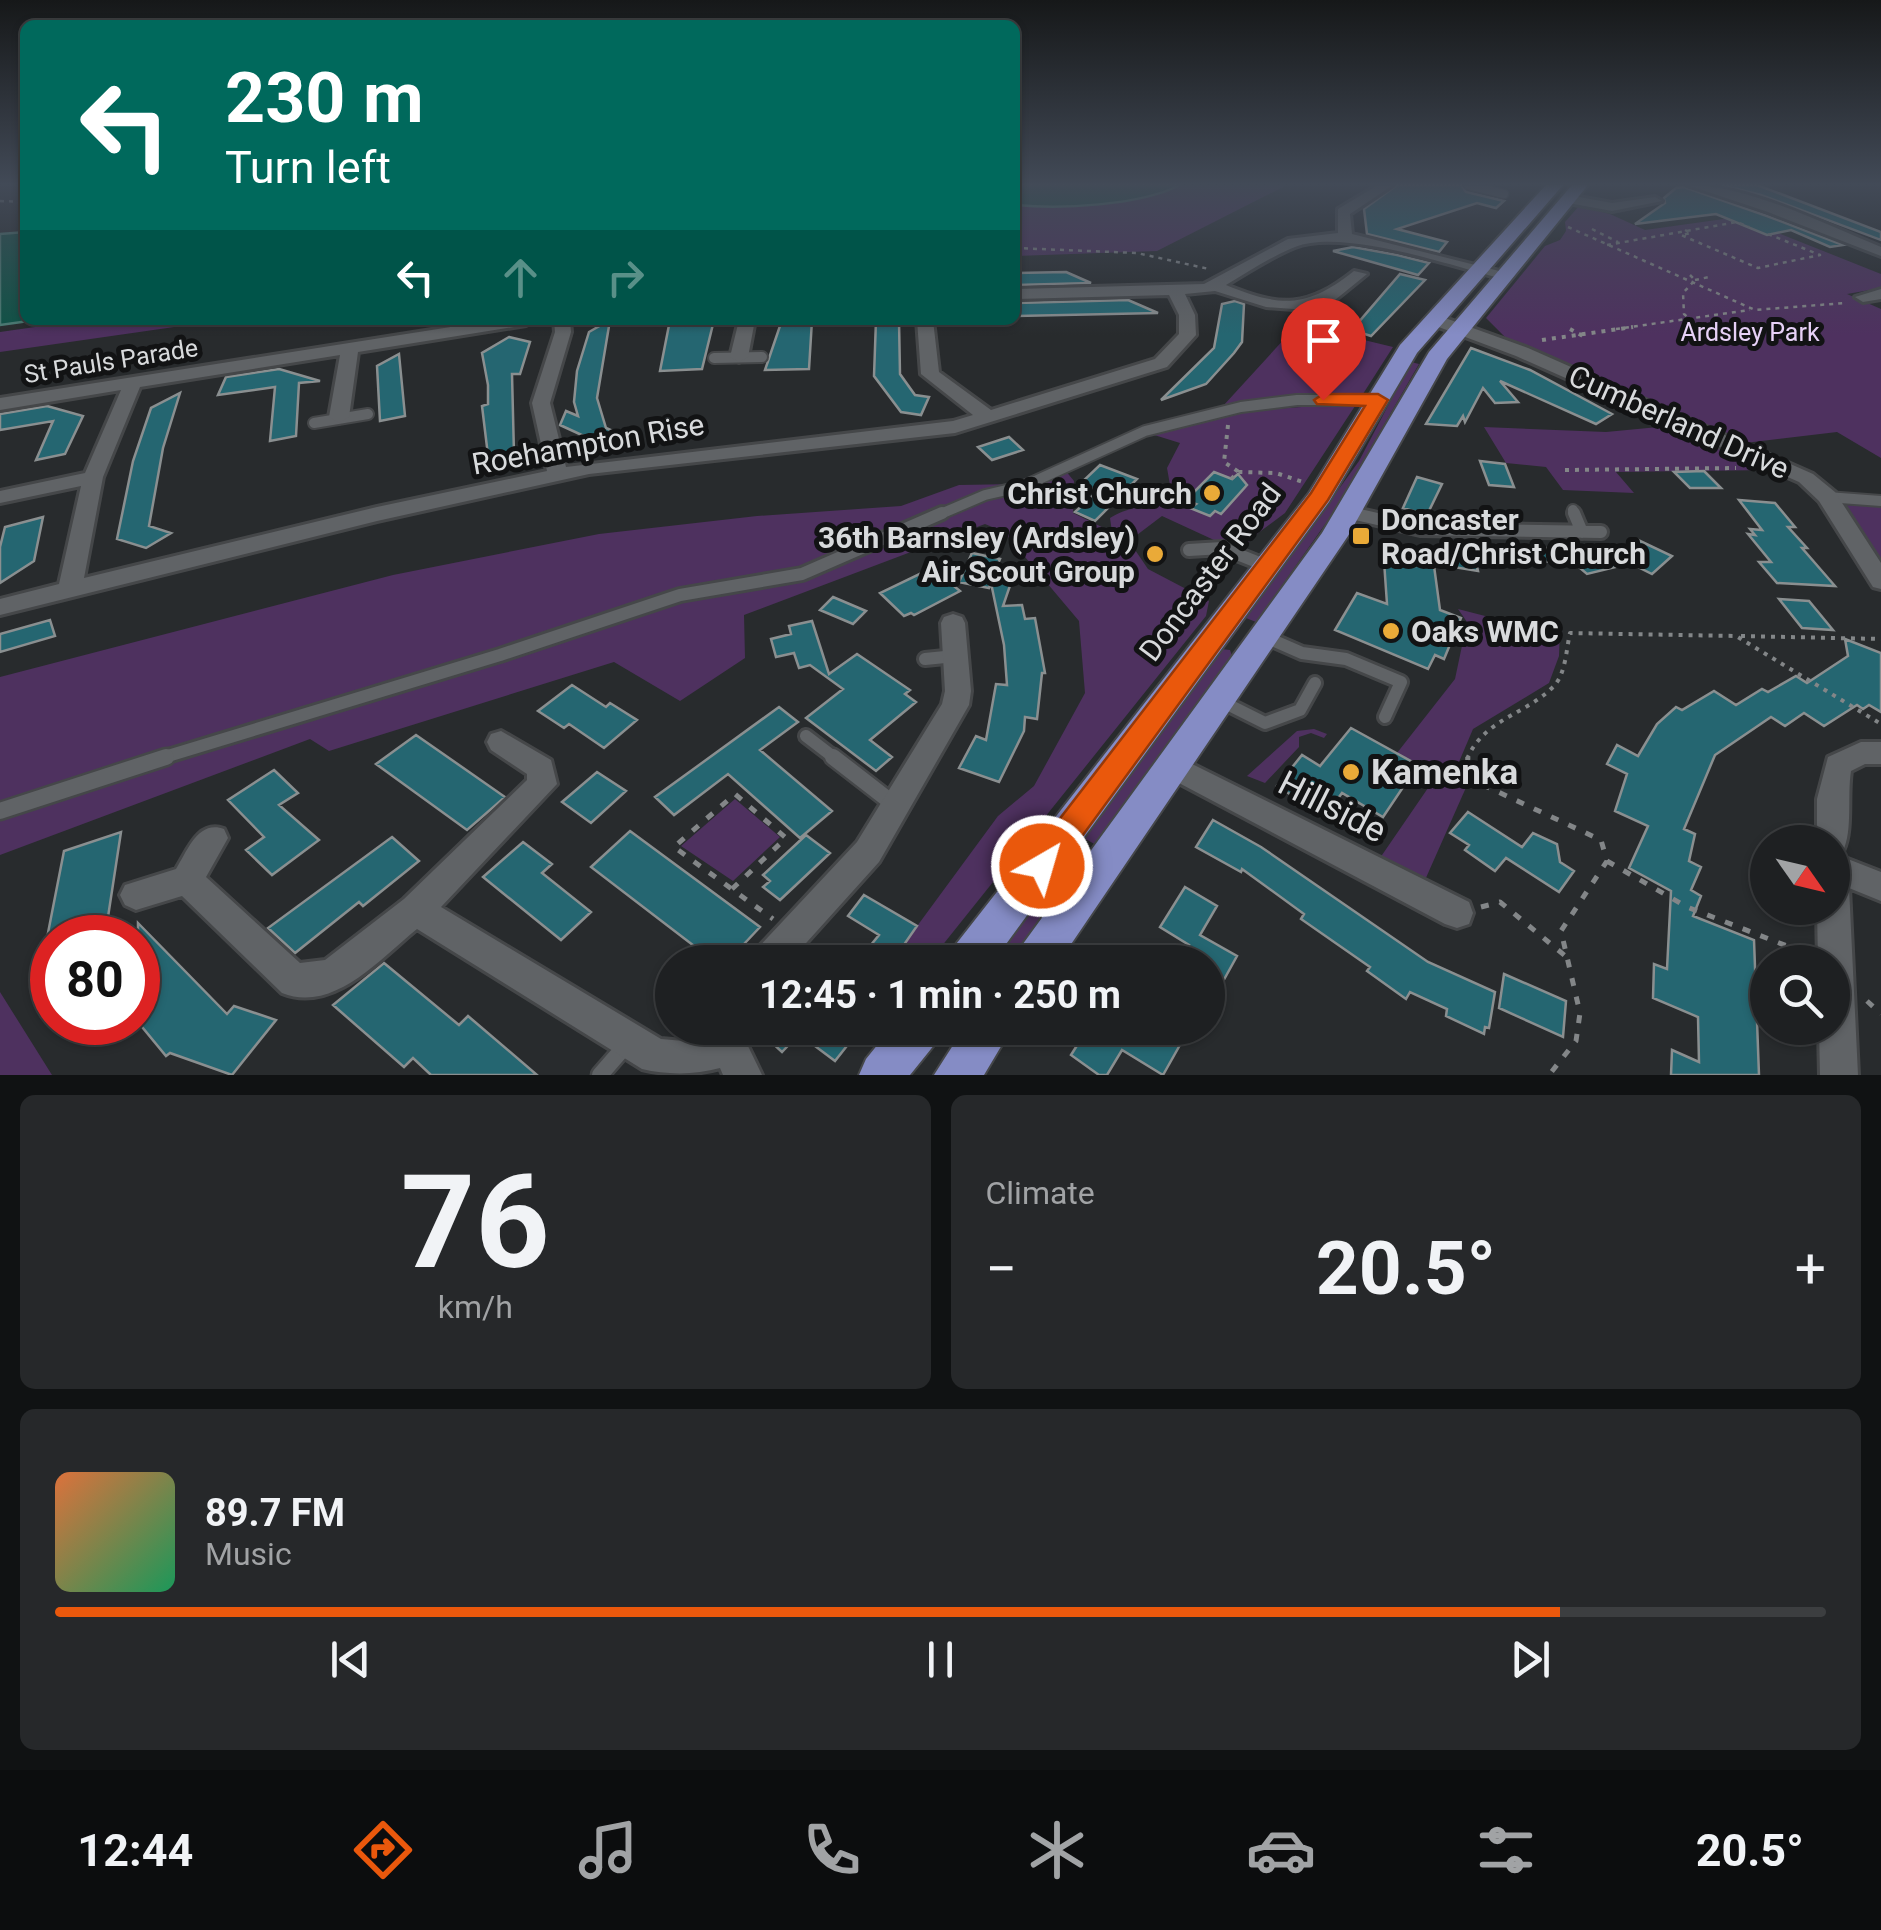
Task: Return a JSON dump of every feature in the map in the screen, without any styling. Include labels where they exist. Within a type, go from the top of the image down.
[{"type":"highway","name":"Doncaster Road","points":[[981,945],[1222,629],[1344,461],[1408,350],[1446,324],[1525,235]]},
{"type":"highway","name":"Doncaster Road","points":[[1491,271],[1533,235]]},
{"type":"highway","name":"Doncaster Road","points":[[1047,945],[1349,513],[1418,386],[1446,324]]},
{"type":"highway","points":[[1222,629],[1260,640]]},
{"type":"highway","points":[[882,1075],[905,1045]]},
{"type":"highway","points":[[957,1075],[978,1045]]},
{"type":"street","points":[[1839,235],[1881,252]]},
{"type":"street","points":[[1020,294],[1175,291],[1216,286],[1293,242],[1345,238],[1491,271]]},
{"type":"street","points":[[1216,286],[1254,299],[1309,304],[1330,297],[1358,274]]},
{"type":"street","name":"Roehampton Rise","points":[[0,607],[377,514],[627,461],[931,430],[988,417],[1161,363],[1188,335],[1187,315],[1175,291]]},
{"type":"street","points":[[1863,297],[1881,294]]},
{"type":"street","name":"Cumberland Drive","points":[[1446,324],[1504,345],[1806,478],[1827,498],[1881,580]]},
{"type":"street","name":"St Pauls Parade","points":[[0,404],[495,325]]},
{"type":"street","points":[[558,475],[540,402],[562,325]]},
{"type":"street","points":[[738,357],[746,325]]},
{"type":"street","points":[[925,325],[930,374],[988,417]]},
{"type":"street","points":[[338,418],[350,348]]},
{"type":"street","points":[[70,590],[93,477],[133,383]]},
{"type":"street","points":[[0,497],[93,477]]},
{"type":"street","points":[[783,945],[868,852],[954,705],[940,658],[952,623]]},
{"type":"street","points":[[187,880],[294,981],[332,976],[416,910],[542,784],[542,768],[501,742]]},
{"type":"street","points":[[1832,825],[1838,765],[1861,753],[1881,753]]},
{"type":"street","name":"Hillside","points":[[1172,766],[1457,913]]},
{"type":"street","points":[[136,895],[187,880],[213,838]]},
{"type":"street","points":[[1850,876],[1881,887]]},
{"type":"street","points":[[416,910],[655,1056],[673,1062],[734,1050]]},
{"type":"street","points":[[1834,925],[1840,1075]]},
{"type":"lane","points":[[714,358],[762,357]]},
{"type":"lane","points":[[0,811],[220,739],[500,655],[618,613],[680,595],[802,574],[985,494],[1024,486],[1145,430],[1223,410],[1297,400],[1378,400]]},
{"type":"lane","points":[[314,423],[368,414]]},
{"type":"lane","points":[[1827,498],[1881,501]]},
{"type":"lane","points":[[1574,510],[1582,532]]},
{"type":"lane","points":[[1349,513],[1421,529],[1601,532]]},
{"type":"lane","points":[[1188,550],[1222,548],[1267,566]]},
{"type":"lane","points":[[1260,640],[1346,659],[1401,682],[1385,717]]},
{"type":"lane","points":[[1219,700],[1265,723],[1300,710],[1314,683]]},
{"type":"lane","points":[[806,736],[895,805]]},
{"type":"lane","points":[[600,1075],[630,1041]]},
{"type":"path","points":[[1582,235],[1755,310]]},
{"type":"path","points":[[1604,235],[1618,242]]},
{"type":"path","points":[[1607,245],[1656,235]]},
{"type":"path","points":[[1680,235],[1758,268],[1820,255],[1771,235]]},
{"type":"path","points":[[1020,248],[1125,249],[1171,256],[1232,277]]},
{"type":"path","points":[[1690,274],[1693,281]]},
{"type":"path","points":[[1692,320],[1684,314],[1682,293],[1693,281],[1709,278]]},
{"type":"path","points":[[1504,345],[1755,310],[1868,302],[1863,297]]},
{"type":"path","points":[[1570,329],[1583,336]]},
{"type":"path","points":[[1223,410],[1229,417],[1224,462],[1239,472],[1276,473],[1302,482]]},
{"type":"path","points":[[1565,470],[1764,468],[1774,462]]},
{"type":"path","points":[[1232,478],[1239,472]]},
{"type":"path","points":[[1785,945],[1687,907],[1607,860],[1601,840],[1466,777],[1464,769],[1479,734],[1554,687],[1561,675],[1570,633],[1881,639]]},
{"type":"path","points":[[1736,636],[1881,724]]},
{"type":"path","points":[[732,889],[786,838],[736,794],[674,847],[793,934]]},
{"type":"path","points":[[1550,1075],[1576,1041],[1580,1013],[1562,931],[1607,860]]},
{"type":"path","points":[[1457,913],[1500,902],[1569,959]]},
{"type":"green space","points":[[1020,235],[1188,235],[1157,251],[1020,256]]},
{"type":"green space","name":"Ardsley Park","points":[[1563,235],[1784,235],[1881,274],[1881,288],[1847,294],[1881,309],[1881,458],[1837,432],[1745,443],[1507,339],[1486,318],[1545,246]]},
{"type":"green space","points":[[1298,324],[1393,347],[1361,397],[1223,406]]},
{"type":"green space","points":[[49,325],[188,325],[0,352],[0,332]]},
{"type":"green space","points":[[1411,362],[1419,364],[1333,513],[1256,622],[1246,618],[1359,461]]},
{"type":"green space","points":[[1357,403],[1285,513],[1240,552],[1162,516],[1129,541],[1148,569],[1209,601],[1206,616],[943,945],[903,945],[998,816],[1034,786],[1085,693],[1079,621],[1004,532],[985,524],[744,615],[745,658],[680,701],[614,662],[329,751],[310,739],[0,855],[0,677],[393,575],[599,534],[757,516],[901,506],[959,485],[1021,484],[1060,464],[1074,481],[1073,513],[1112,532],[1110,518],[1149,504],[1170,485],[1167,468],[1180,443],[1151,434],[1247,411]]},
{"type":"green space","points":[[1669,426],[1769,470],[1616,472],[1634,493],[1563,490],[1546,467],[1506,463],[1484,427],[1606,432]]},
{"type":"green space","points":[[1846,505],[1881,507],[1881,559]]},
{"type":"green space","points":[[1458,609],[1520,625],[1560,628],[1559,656],[1549,683],[1473,729],[1453,776],[1468,783],[1425,880],[1380,858],[1428,788],[1418,765],[1397,753],[1455,679],[1467,622]]},
{"type":"green space","points":[[1221,649],[1230,650],[1232,656],[1096,845],[1084,838]]},
{"type":"green space","points":[[1314,729],[1327,734],[1324,738],[1311,733],[1299,737],[1299,747],[1265,783],[1247,776],[1297,731]]},
{"type":"green space","points":[[735,799],[780,837],[733,881],[681,846]]},
{"type":"green space","points":[[1050,880],[1065,889],[1024,945],[1004,945]]},
{"type":"green space","points":[[0,992],[52,1075],[0,1075]]},
{"type":"shaded area","points":[[0,235],[20,235],[20,322],[0,325]]},
{"type":"building","points":[[1372,235],[1421,235],[1447,242],[1439,252]]},
{"type":"building","points":[[1803,235],[1817,235],[1843,245],[1830,247]]},
{"type":"building","points":[[1353,247],[1429,263],[1418,275],[1333,251]]},
{"type":"building","points":[[1066,272],[1091,283],[1020,285],[1020,273]]},
{"type":"building","points":[[1400,274],[1425,280],[1371,336],[1352,330]]},
{"type":"building","points":[[1128,300],[1158,313],[1020,316],[1020,303]]},
{"type":"building","points":[[1222,304],[1244,304],[1242,342],[1234,353],[1206,384],[1161,400],[1214,348]]},
{"type":"building","points":[[609,325],[597,398],[606,428],[622,435],[610,442],[612,449],[560,425],[566,411],[578,416],[574,402],[577,371],[589,332]]},
{"type":"building","points":[[669,325],[713,325],[702,369],[660,371]]},
{"type":"building","points":[[780,325],[812,325],[809,369],[765,370]]},
{"type":"building","points":[[876,325],[899,325],[900,374],[915,395],[929,397],[921,415],[901,412],[874,376]]},
{"type":"building","points":[[509,337],[530,342],[520,374],[512,374],[514,454],[490,472],[482,406],[488,404],[488,385],[482,353]]},
{"type":"building","points":[[1471,348],[1530,370],[1612,414],[1596,424],[1500,381],[1518,402],[1495,403],[1483,388],[1465,422],[1463,416],[1457,426],[1426,424]]},
{"type":"building","points":[[399,354],[405,416],[380,421],[377,366]]},
{"type":"building","points":[[279,369],[320,381],[299,383],[296,436],[270,441],[275,387],[218,395],[226,377]]},
{"type":"building","points":[[180,393],[163,448],[149,526],[171,533],[146,548],[117,539],[133,461],[151,408]]},
{"type":"building","points":[[47,406],[83,416],[65,454],[36,460],[53,421],[0,430],[0,414]]},
{"type":"building","points":[[1009,437],[1023,450],[992,460],[978,447]]},
{"type":"building","points":[[1480,461],[1505,464],[1514,487],[1489,485]]},
{"type":"building","points":[[1100,465],[1137,479],[1095,521],[1075,512],[1098,491],[1080,484]]},
{"type":"building","points":[[1704,471],[1721,488],[1690,488],[1674,472]]},
{"type":"building","name":"Christ Church","points":[[1214,472],[1232,479],[1238,474],[1247,485],[1221,514],[1215,511],[1210,516],[1190,508],[1196,504],[1186,500]]},
{"type":"building","points":[[1417,477],[1442,484],[1427,515],[1403,508]]},
{"type":"building","points":[[1739,500],[1775,503],[1795,527],[1788,527],[1807,548],[1802,548],[1835,586],[1777,583],[1759,562],[1771,562],[1748,534],[1755,535],[1750,529],[1762,530]]},
{"type":"building","points":[[43,517],[34,561],[0,583],[0,547],[5,527]]},
{"type":"building","points":[[1638,540],[1672,556],[1652,574],[1618,557]]},
{"type":"building","points":[[1540,543],[1559,559],[1523,567],[1505,551]]},
{"type":"building","points":[[1438,547],[1474,553],[1478,571],[1441,565]]},
{"type":"building","name":"Oaks WMC","points":[[1413,548],[1432,551],[1440,610],[1461,618],[1444,659],[1435,655],[1428,669],[1335,630],[1357,593],[1387,604],[1384,561],[1415,566]]},
{"type":"building","points":[[1599,549],[1620,566],[1587,574],[1567,557]]},
{"type":"building","points":[[972,553],[1000,559],[994,573],[1013,577],[1003,606],[1022,605],[1025,619],[1035,618],[1045,673],[1037,719],[1025,717],[1024,731],[999,782],[959,768],[976,736],[986,740],[996,684],[1007,685],[1004,645],[991,583],[989,588],[959,582]]},
{"type":"building","points":[[932,568],[960,591],[914,615],[904,616],[880,593]]},
{"type":"building","points":[[833,597],[866,611],[853,624],[820,610]]},
{"type":"building","points":[[1779,599],[1809,601],[1833,630],[1802,628]]},
{"type":"building","points":[[50,620],[55,636],[0,652],[0,634]]},
{"type":"building","points":[[812,621],[829,674],[857,654],[910,690],[905,694],[916,702],[870,740],[892,757],[876,771],[806,718],[843,689],[810,665],[799,668],[794,653],[776,657],[771,639],[791,634],[789,626]]},
{"type":"building","points":[[1845,639],[1881,653],[1881,712],[1869,705],[1863,709],[1857,705],[1824,726],[1804,713],[1785,726],[1771,717],[1715,755],[1684,829],[1695,834],[1689,861],[1701,867],[1691,890],[1701,896],[1693,916],[1754,940],[1754,945],[1750,945],[1750,1045],[1758,1045],[1759,1075],[1671,1075],[1672,1050],[1699,1062],[1698,1017],[1653,998],[1654,964],[1667,969],[1671,891],[1629,868],[1648,826],[1615,811],[1627,774],[1607,764],[1617,745],[1638,756],[1657,724],[1676,707],[1682,710],[1714,691],[1736,705],[1762,689],[1768,692],[1796,676],[1807,683],[1848,656]]},
{"type":"building","points":[[572,685],[606,707],[610,703],[637,720],[604,748],[569,724],[564,728],[538,711]]},
{"type":"building","points":[[779,707],[798,722],[760,750],[832,811],[800,838],[728,774],[674,815],[655,797]]},
{"type":"building","name":"Kamenka","points":[[1351,728],[1418,765],[1383,817],[1342,793],[1325,816],[1277,786],[1302,755],[1320,766]]},
{"type":"building","points":[[416,735],[505,797],[467,830],[376,764]]},
{"type":"building","points":[[274,770],[298,793],[279,805],[319,840],[272,875],[246,850],[264,837],[228,800]]},
{"type":"building","points":[[597,772],[626,791],[591,823],[562,802]]},
{"type":"building","points":[[1468,812],[1522,847],[1533,833],[1557,844],[1560,862],[1574,871],[1559,892],[1506,858],[1495,871],[1465,850],[1469,845],[1450,833]]},
{"type":"building","points":[[1213,820],[1261,847],[1428,962],[1495,992],[1489,1028],[1485,1027],[1484,1034],[1446,1016],[1447,1009],[1410,992],[1406,999],[1367,971],[1370,967],[1301,919],[1304,914],[1242,869],[1241,872],[1196,847]]},
{"type":"building","points":[[630,831],[760,927],[743,945],[693,945],[591,867]]},
{"type":"building","points":[[121,832],[108,915],[51,915],[64,851]]},
{"type":"building","points":[[806,835],[830,853],[780,900],[763,887],[770,881],[763,875]]},
{"type":"building","points":[[392,837],[419,861],[363,906],[359,902],[295,953],[268,928]]},
{"type":"building","points":[[523,842],[552,864],[542,873],[591,912],[561,940],[483,877]]},
{"type":"building","points":[[1185,887],[1217,906],[1200,935],[1218,945],[1189,945],[1160,927]]},
{"type":"building","points":[[864,895],[917,926],[904,945],[871,945],[879,935],[848,916]]},
{"type":"building","points":[[160,945],[227,1014],[234,1006],[276,1020],[232,1075],[170,1053],[166,1056],[157,1045],[160,1045]]},
{"type":"building","points":[[1225,949],[1237,956],[1225,978]]},
{"type":"building","points":[[384,963],[459,1025],[468,1016],[537,1075],[431,1075],[413,1058],[404,1067],[333,1005]]},
{"type":"building","points":[[1504,974],[1566,1001],[1563,1037],[1499,1008]]},
{"type":"building","points":[[814,1045],[848,1045],[835,1061]]},
{"type":"building","points":[[1077,1045],[1180,1045],[1163,1075],[1122,1050],[1107,1075],[1099,1075],[1071,1055]]},
{"type":"place","name":"Christ Church","points":[[1212,493]]},
{"type":"place","name":"Doncaster Road/Christ Church","points":[[1361,536]]},
{"type":"place","name":"36th Barnsley (Ardsley) Air Scout Group","points":[[1155,554]]},
{"type":"place","name":"Oaks WMC","points":[[1391,631]]},
{"type":"place","name":"Kamenka","points":[[1351,772]]},
{"type":"route","points":[[1042,866],[1320,496],[1378,400],[1323,400]]}]
